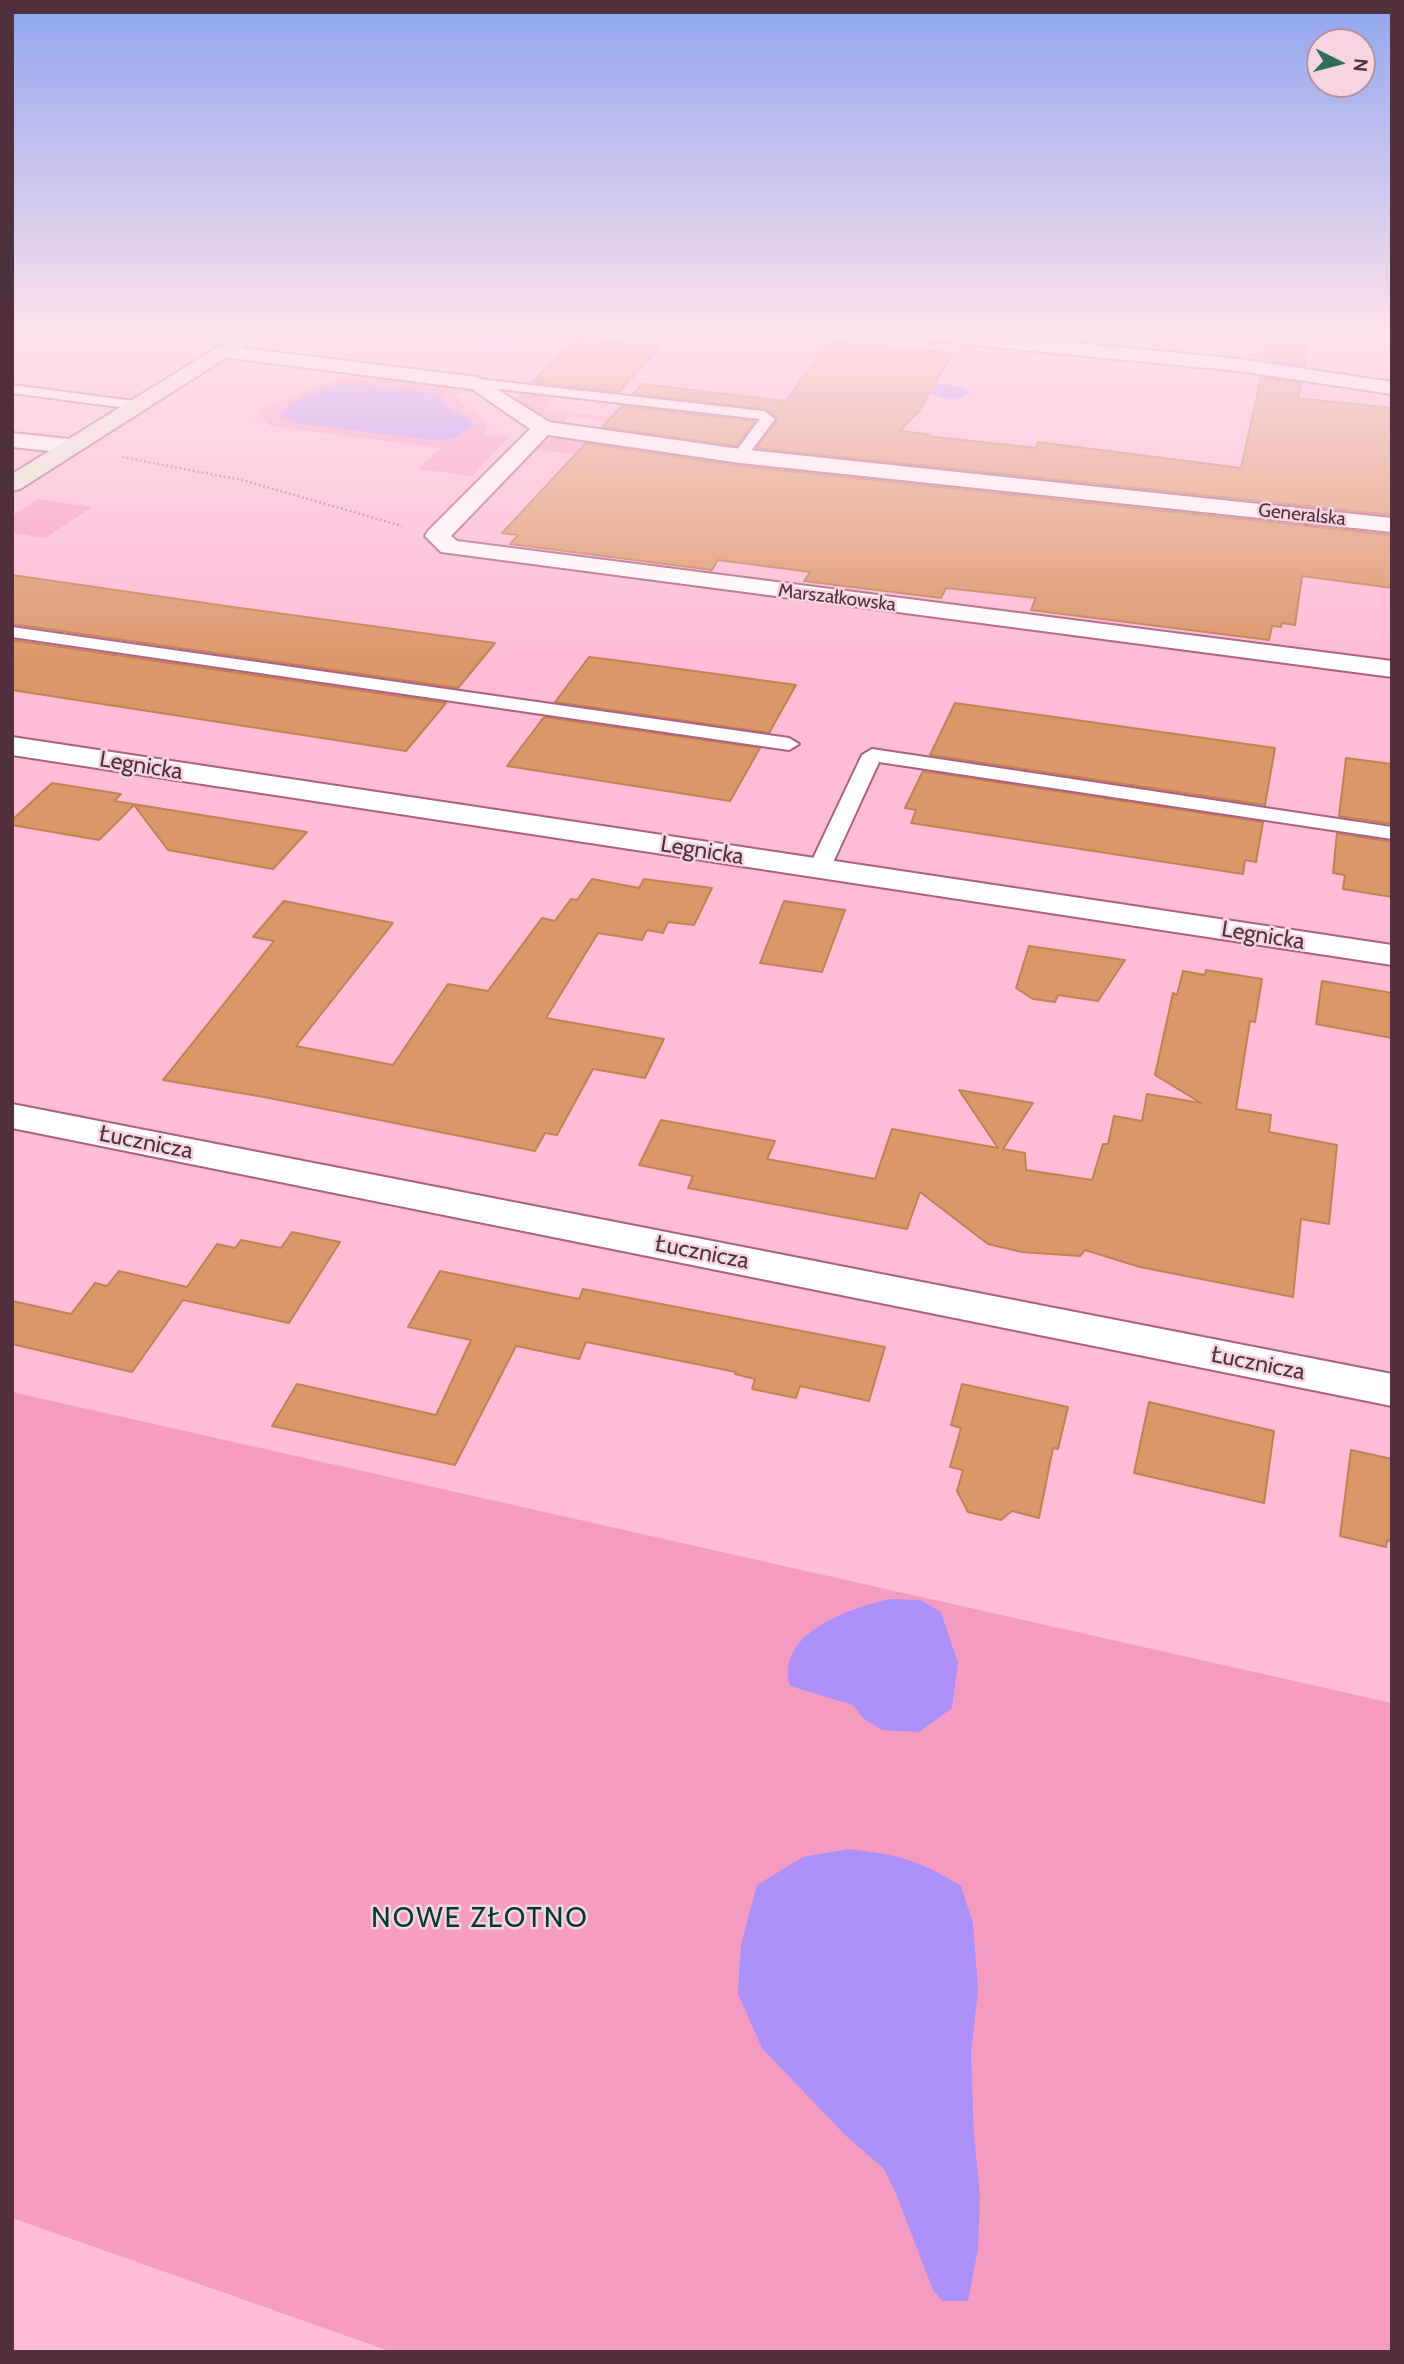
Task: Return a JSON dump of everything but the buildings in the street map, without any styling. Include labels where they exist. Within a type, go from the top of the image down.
[{"type":"street","points":[[37,441],[69,446]]},
{"type":"street","points":[[12,484],[76,441]]},
{"type":"street","points":[[438,536],[530,441]]},
{"type":"street","name":"Generalska","points":[[637,441],[740,456],[1392,525]]},
{"type":"street","name":"Marszałkowska","points":[[438,536],[450,547],[1392,669]]},
{"type":"street","name":"Legnicka","points":[[12,746],[1392,955]]},
{"type":"street","name":"Łucznicza","points":[[12,1116],[1392,1390]]},
{"type":"lane","points":[[740,456],[751,441]]},
{"type":"lane","points":[[12,632],[789,744]]},
{"type":"lane","points":[[819,869],[872,755],[1392,832]]},
{"type":"path","points":[[69,446],[242,480],[438,536]]},
{"type":"shaded area","points":[[388,441],[505,441],[472,476],[418,469],[440,448]]},
{"type":"shaded area","points":[[546,441],[596,442],[583,455],[536,450]]},
{"type":"shaded area","points":[[705,441],[731,441],[731,442]]},
{"type":"shaded area","points":[[38,499],[92,507],[45,538],[12,533],[12,516]]},
{"type":"shaded area","points":[[12,1392],[1392,1703],[1392,2352],[392,2352],[12,2218]]},
{"type":"shaded area","points":[[890,1599],[920,1600],[941,1612],[958,1663],[952,1708],[919,1732],[882,1730],[864,1719],[853,1705],[790,1686],[788,1667],[794,1651],[805,1637],[837,1616]]},
{"type":"shaded area","points":[[848,1849],[907,1860],[961,1886],[973,1923],[978,1990],[971,2055],[980,2196],[978,2249],[968,2301],[942,2301],[933,2290],[884,2169],[845,2135],[762,2048],[738,1994],[741,1944],[757,1885],[803,1857]]},
{"type":"district","name":"NOWE ZŁOTNO","points":[[480,1919]]}]
